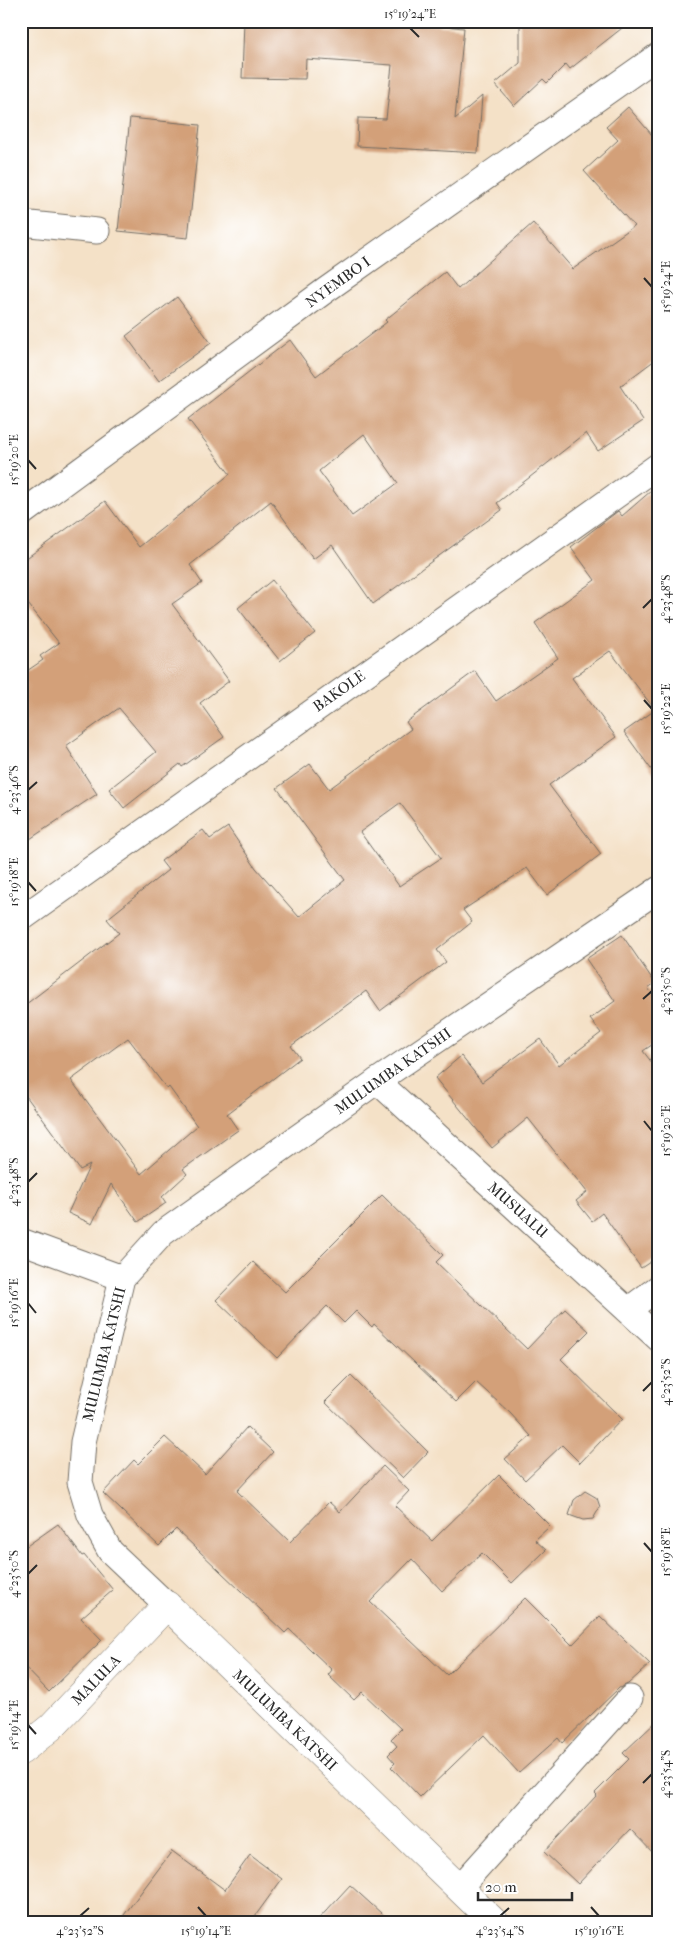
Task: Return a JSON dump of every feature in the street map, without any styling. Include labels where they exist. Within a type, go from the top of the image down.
[{"type":"street","name":"NYEMBO I","points":[[21,514],[326,290],[659,55]]},
{"type":"street","points":[[21,223],[97,231]]},
{"type":"street","name":"BAKOLE","points":[[21,919],[659,465]]},
{"type":"street","name":"MULUMBA KATSHI","points":[[495,1923],[110,1551],[90,1515],[80,1482],[83,1442],[122,1278],[163,1233],[377,1081],[659,889]]},
{"type":"street","name":"MUSUALU","points":[[377,1081],[659,1339]]},
{"type":"street","points":[[21,1240],[122,1278]]},
{"type":"street","points":[[628,1310],[659,1287]]},
{"type":"street","name":"MALULA","points":[[21,1751],[51,1727],[167,1605]]},
{"type":"street","points":[[459,1888],[630,1698]]},
{"type":"building","points":[[244,21],[389,21],[464,28],[455,119],[482,96],[478,153],[357,146],[358,118],[386,119],[392,65],[306,59],[305,79],[242,78]]},
{"type":"building","points":[[520,21],[631,21],[570,69],[566,64],[547,83],[543,79],[514,106],[495,84],[520,63]]},
{"type":"building","points":[[628,107],[659,143],[659,357],[620,386],[643,421],[598,451],[586,433],[497,503],[502,510],[373,604],[332,545],[313,559],[271,501],[190,565],[202,583],[172,604],[229,681],[200,703],[224,737],[182,767],[180,764],[124,808],[109,789],[156,752],[119,708],[66,746],[97,794],[21,845],[21,675],[43,660],[40,656],[59,643],[21,595],[21,562],[105,501],[139,547],[230,474],[188,419],[290,340],[316,376],[387,322],[385,320],[445,272],[458,289],[533,223],[573,269],[634,226],[584,171],[618,140],[606,127]],"holes":[[[364,434],[398,483],[352,516],[319,471]]]},
{"type":"building","points":[[130,118],[200,125],[188,238],[118,231]]},
{"type":"building","points":[[177,297],[211,343],[159,381],[126,336]]},
{"type":"building","points":[[659,484],[659,780],[624,732],[655,710],[610,651],[572,678],[616,737],[549,785],[601,854],[547,895],[527,868],[463,910],[472,922],[437,950],[446,962],[380,1011],[366,991],[291,1046],[300,1058],[227,1114],[238,1130],[183,1169],[187,1174],[162,1197],[166,1203],[138,1222],[111,1184],[92,1224],[68,1213],[90,1165],[80,1170],[21,1089],[21,1008],[119,933],[107,919],[168,870],[161,861],[203,830],[210,839],[228,827],[256,868],[299,917],[345,880],[277,788],[310,764],[329,789],[411,729],[406,722],[475,671],[496,701],[558,658],[535,623],[595,580],[571,547],[618,511],[622,516]],"holes":[[[400,803],[441,858],[399,886],[360,832]],[[128,1038],[167,1089],[169,1087],[197,1126],[141,1174],[71,1080]]]},
{"type":"building","points":[[272,580],[315,633],[280,661],[238,608]]},
{"type":"building","points":[[622,935],[655,983],[648,988],[659,1003],[659,1040],[643,1051],[659,1072],[659,1256],[641,1268],[602,1213],[592,1221],[576,1201],[587,1192],[528,1118],[492,1148],[435,1078],[461,1056],[482,1082],[540,1039],[559,1065],[601,1033],[590,1019],[615,1001],[586,959]]},
{"type":"building","points":[[382,1195],[443,1255],[436,1262],[527,1349],[565,1309],[589,1331],[561,1359],[622,1419],[580,1463],[562,1445],[525,1480],[505,1459],[531,1436],[510,1413],[476,1382],[456,1402],[374,1324],[372,1327],[356,1311],[344,1323],[327,1306],[277,1358],[216,1300],[253,1262],[285,1292]]},
{"type":"building","points":[[351,1376],[428,1452],[403,1478],[325,1402]]},
{"type":"building","points":[[247,1427],[273,1452],[237,1491],[290,1542],[329,1502],[340,1512],[383,1466],[409,1491],[395,1506],[432,1541],[499,1475],[550,1526],[535,1540],[546,1550],[512,1583],[482,1553],[442,1591],[412,1559],[370,1602],[447,1675],[525,1598],[572,1645],[600,1616],[650,1664],[628,1684],[619,1688],[562,1743],[558,1738],[519,1773],[484,1735],[420,1797],[391,1767],[395,1763],[388,1755],[397,1746],[391,1739],[401,1729],[362,1692],[354,1700],[328,1675],[332,1670],[289,1629],[285,1633],[176,1529],[159,1546],[103,1493],[134,1460],[138,1464],[165,1437],[205,1474]]},
{"type":"building","points":[[585,1491],[597,1498],[600,1507],[593,1519],[583,1520],[569,1515],[574,1500]]},
{"type":"building","points":[[58,1524],[82,1556],[84,1555],[113,1590],[81,1618],[102,1640],[49,1692],[21,1663],[21,1550]]},
{"type":"building","points":[[659,1719],[659,1859],[630,1829],[578,1884],[544,1852],[597,1795],[595,1793],[629,1759],[623,1753]]},
{"type":"building","points":[[172,1851],[225,1890],[250,1855],[282,1879],[250,1923],[118,1923]]},
{"type":"building","points":[[350,1885],[392,1923],[315,1923]]}]
